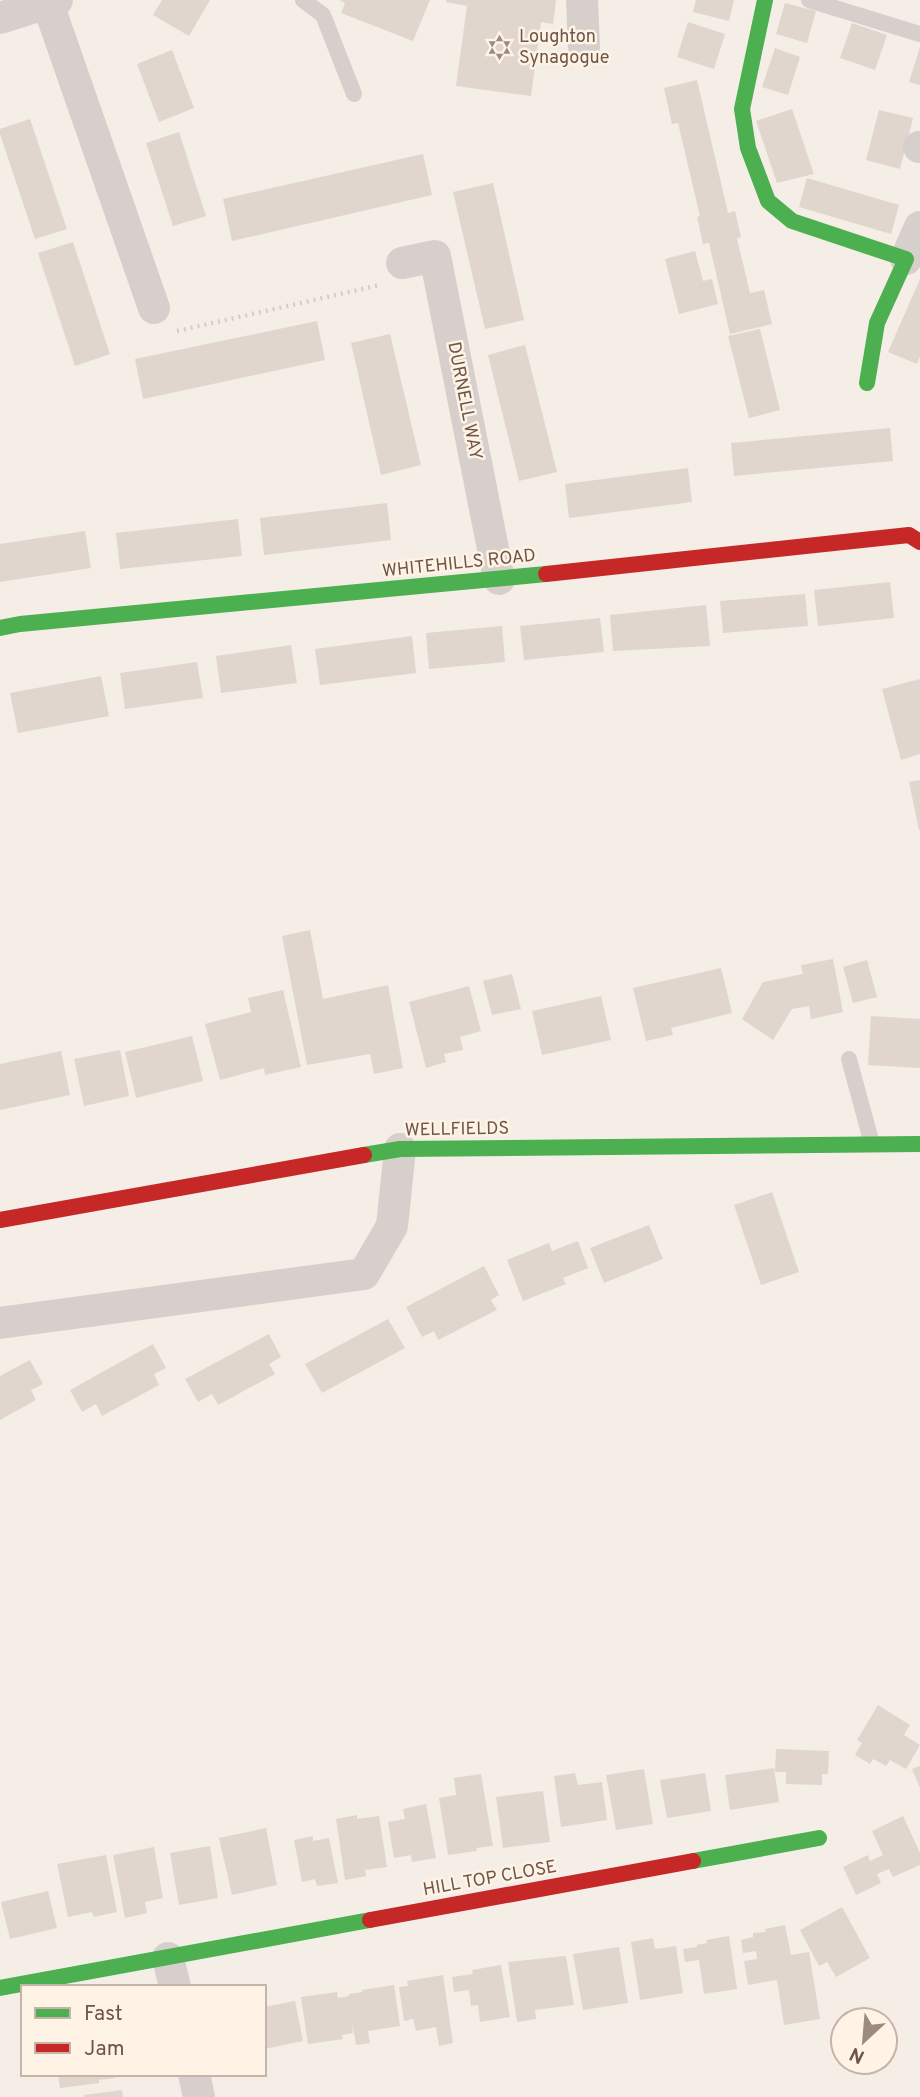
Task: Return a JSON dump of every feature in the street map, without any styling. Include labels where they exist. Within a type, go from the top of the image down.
[{"type":"street","points":[[582,0],[584,47]]},
{"type":"street","points":[[765,0],[742,109],[748,148],[768,201],[792,221],[906,258]]},
{"type":"street","points":[[0,18],[54,1],[154,308]]},
{"type":"street","points":[[867,383],[877,323],[920,226]]},
{"type":"street","name":"DURNELL WAY","points":[[402,262],[435,256],[499,579]]},
{"type":"street","name":"WHITEHILLS ROAD","points":[[0,628],[909,535],[920,542]]},
{"type":"street","name":"WELLFIELDS","points":[[0,1220],[400,1149],[920,1144]]},
{"type":"street","points":[[0,1323],[364,1275],[392,1226],[400,1149]]},
{"type":"street","name":"HILL TOP CLOSE","points":[[34,1985],[172,1973],[819,1838]]},
{"type":"street","name":"HILL TOP CLOSE","points":[[0,1988],[21,1986]]},
{"type":"street","points":[[194,2076],[199,2097]]},
{"type":"lane","points":[[303,0],[323,15],[354,94]]},
{"type":"lane","points":[[809,0],[920,34]]},
{"type":"lane","points":[[849,1059],[872,1144]]},
{"type":"path","points":[[154,308],[166,334],[384,284],[386,267],[402,262]]},
{"type":"building","points":[[162,0],[210,0],[189,36],[153,15]]},
{"type":"building","points":[[339,0],[430,0],[413,41],[341,13],[345,3]]},
{"type":"building","name":"Loughton Synagogue","points":[[446,0],[556,0],[553,24],[541,22],[531,96],[456,86],[467,6]]},
{"type":"building","points":[[696,0],[734,0],[729,21],[693,12]]},
{"type":"building","points":[[785,3],[816,11],[807,43],[776,34]]},
{"type":"building","points":[[688,22],[725,34],[714,69],[677,57]]},
{"type":"building","points":[[852,23],[887,35],[875,70],[840,58]]},
{"type":"building","points":[[920,47],[920,85],[909,82]]},
{"type":"building","points":[[775,48],[800,57],[788,95],[762,87]]},
{"type":"building","points":[[172,50],[194,108],[159,122],[137,64]]},
{"type":"building","points":[[697,80],[728,213],[735,211],[741,237],[737,238],[750,293],[764,290],[772,324],[730,334],[709,243],[703,244],[697,217],[700,216],[678,123],[672,124],[664,88]]},
{"type":"building","points":[[792,109],[814,174],[777,183],[756,121]]},
{"type":"building","points":[[879,110],[913,118],[900,169],[866,160]]},
{"type":"building","points":[[30,119],[67,229],[35,239],[0,134],[0,129]]},
{"type":"building","points":[[179,132],[206,216],[173,226],[146,143]]},
{"type":"building","points":[[423,154],[432,195],[232,241],[223,199]]},
{"type":"building","points":[[807,178],[899,205],[891,234],[799,207]]},
{"type":"building","points":[[493,183],[524,320],[485,329],[453,192]]},
{"type":"building","points":[[73,242],[110,354],[75,366],[38,253]]},
{"type":"building","points":[[695,251],[703,281],[712,279],[718,304],[679,314],[665,259]]},
{"type":"building","points":[[920,279],[920,356],[917,364],[888,352]]},
{"type":"building","points":[[317,321],[325,360],[143,399],[135,359]]},
{"type":"building","points":[[760,329],[780,410],[749,418],[728,336]]},
{"type":"building","points":[[390,334],[421,465],[381,475],[351,343]]},
{"type":"building","points":[[525,345],[557,472],[519,481],[488,355]]},
{"type":"building","points":[[890,428],[893,461],[734,476],[731,443]]},
{"type":"building","points":[[688,468],[692,502],[569,518],[565,484]]},
{"type":"building","points":[[387,503],[391,540],[264,555],[260,518]]},
{"type":"building","points":[[238,519],[242,556],[120,569],[116,533]]},
{"type":"building","points":[[85,531],[91,568],[0,582],[0,544]]},
{"type":"building","points":[[890,582],[894,618],[818,626],[814,590]]},
{"type":"building","points":[[805,594],[808,626],[723,633],[720,601]]},
{"type":"building","points":[[706,605],[710,646],[613,651],[610,615]]},
{"type":"building","points":[[600,618],[604,652],[524,660],[520,626]]},
{"type":"building","points":[[502,626],[505,662],[429,669],[426,633]]},
{"type":"building","points":[[412,636],[416,673],[320,685],[315,649]]},
{"type":"building","points":[[291,645],[297,683],[221,693],[216,656]]},
{"type":"building","points":[[197,662],[203,698],[125,709],[120,673]]},
{"type":"building","points":[[101,676],[109,716],[18,733],[10,693]]},
{"type":"building","points":[[920,679],[920,754],[901,760],[882,689]]},
{"type":"building","points":[[920,780],[920,830],[919,830],[909,782]]},
{"type":"building","points":[[310,930],[323,999],[388,985],[403,1068],[374,1074],[370,1054],[307,1065],[282,936]]},
{"type":"building","points":[[833,959],[843,1012],[811,1019],[809,1006],[792,1009],[773,1040],[742,1019],[763,982],[803,974],[801,965]]},
{"type":"building","points":[[867,960],[877,997],[853,1003],[843,967]]},
{"type":"building","points":[[721,968],[732,1013],[671,1028],[673,1035],[646,1041],[633,988]]},
{"type":"building","points":[[512,974],[521,1009],[492,1015],[483,981]]},
{"type":"building","points":[[469,986],[481,1031],[460,1037],[463,1050],[444,1054],[446,1062],[426,1068],[409,1002]]},
{"type":"building","points":[[283,990],[301,1067],[265,1075],[264,1068],[220,1080],[205,1024],[251,1012],[248,998]]},
{"type":"building","points":[[601,996],[611,1040],[542,1055],[532,1011]]},
{"type":"building","points":[[871,1016],[920,1019],[920,1068],[868,1065]]},
{"type":"building","points":[[192,1036],[203,1081],[136,1098],[125,1052]]},
{"type":"building","points":[[120,1050],[129,1096],[84,1106],[74,1059]]},
{"type":"building","points":[[61,1051],[70,1095],[0,1110],[0,1064]]},
{"type":"building","points":[[772,1192],[799,1272],[761,1285],[734,1205]]},
{"type":"building","points":[[649,1225],[663,1259],[604,1283],[590,1248]]},
{"type":"building","points":[[578,1241],[588,1268],[563,1278],[566,1284],[523,1301],[507,1260],[549,1243],[552,1251]]},
{"type":"building","points":[[484,1266],[499,1295],[491,1300],[497,1310],[438,1340],[434,1331],[422,1337],[406,1307]]},
{"type":"building","points":[[388,1319],[405,1348],[322,1393],[305,1364]]},
{"type":"building","points":[[269,1334],[281,1357],[269,1364],[275,1374],[218,1405],[212,1394],[198,1402],[185,1379]]},
{"type":"building","points":[[153,1344],[166,1368],[154,1374],[159,1385],[102,1416],[96,1404],[82,1412],[70,1390]]},
{"type":"building","points":[[30,1360],[43,1384],[31,1390],[36,1400],[0,1420],[0,1376]]},
{"type":"building","points":[[878,1705],[910,1725],[904,1735],[920,1745],[906,1769],[890,1760],[886,1766],[873,1759],[870,1764],[855,1755],[862,1743],[857,1740]]},
{"type":"building","points":[[776,1749],[829,1751],[828,1774],[822,1774],[822,1785],[786,1784],[786,1772],[775,1772]]},
{"type":"building","points":[[920,1766],[920,1788],[912,1769]]},
{"type":"building","points":[[774,1768],[779,1802],[730,1810],[725,1775]]},
{"type":"building","points":[[644,1769],[653,1824],[616,1830],[606,1775]]},
{"type":"building","points":[[575,1773],[578,1785],[602,1782],[607,1820],[561,1827],[554,1776]]},
{"type":"building","points":[[705,1773],[711,1811],[667,1818],[660,1780]]},
{"type":"building","points":[[481,1774],[493,1846],[448,1855],[439,1798],[456,1795],[454,1778]]},
{"type":"building","points":[[543,1791],[550,1842],[503,1848],[496,1797]]},
{"type":"building","points":[[426,1804],[436,1858],[412,1862],[411,1855],[394,1858],[388,1822],[405,1819],[403,1809]]},
{"type":"building","points":[[357,1815],[357,1819],[379,1816],[387,1867],[365,1870],[366,1876],[345,1880],[336,1819]]},
{"type":"building","points":[[903,1816],[920,1853],[920,1865],[893,1877],[889,1869],[877,1874],[881,1883],[856,1895],[843,1867],[868,1855],[870,1861],[883,1855],[872,1831]]},
{"type":"building","points":[[266,1828],[277,1885],[232,1895],[219,1838]]},
{"type":"building","points":[[313,1836],[313,1841],[329,1838],[338,1883],[317,1886],[315,1879],[302,1882],[294,1840]]},
{"type":"building","points":[[210,1846],[218,1898],[179,1905],[170,1853]]},
{"type":"building","points":[[154,1847],[163,1898],[145,1902],[147,1913],[125,1918],[113,1855]]},
{"type":"building","points":[[106,1855],[117,1912],[94,1917],[92,1912],[68,1917],[57,1864]]},
{"type":"building","points":[[48,1891],[57,1928],[10,1939],[1,1902]]},
{"type":"building","points":[[842,1907],[870,1958],[836,1977],[827,1962],[819,1966],[800,1930]]},
{"type":"building","points":[[785,1925],[791,1955],[809,1952],[820,2019],[784,2025],[777,1980],[748,1985],[744,1961],[757,1959],[756,1951],[743,1953],[741,1940],[753,1937],[753,1933],[766,1932],[765,1929]]},
{"type":"building","points":[[729,1936],[737,1989],[704,1994],[699,1960],[685,1962],[683,1949],[697,1947],[707,1943],[706,1940]]},
{"type":"building","points":[[653,1938],[655,1949],[676,1946],[683,1993],[640,2000],[631,1942]]},
{"type":"building","points":[[619,1947],[628,2003],[583,2010],[573,1954]]},
{"type":"building","points":[[566,1956],[574,2005],[535,2010],[536,2019],[517,2022],[508,1962]]},
{"type":"building","points":[[501,1965],[510,2017],[480,2022],[478,2005],[471,2006],[469,1990],[454,1992],[452,1977]]},
{"type":"building","points":[[443,1975],[453,2043],[439,2046],[436,2027],[416,2031],[413,2019],[404,2021],[399,1987],[408,1986],[407,1981]]},
{"type":"building","points":[[394,1985],[400,2026],[368,2031],[370,2043],[356,2045],[352,2021],[353,2033],[342,2035],[343,2039],[308,2044],[301,1997],[337,1992],[338,1998],[362,1990]]},
{"type":"building","points":[[295,2001],[303,2041],[266,2049],[266,2007]]},
{"type":"building","points":[[58,2076],[115,2076],[99,2080],[99,2083],[60,2088]]},
{"type":"building","points":[[122,2090],[123,2097],[84,2097],[84,2095]]},
{"type":"traffic: fast","points":[[765,0],[742,109],[748,148],[768,201],[792,221],[906,259],[877,323],[867,383]]},
{"type":"traffic: fast","points":[[0,628],[546,574]]},
{"type":"traffic: fast","points":[[364,1155],[400,1149],[920,1144]]},
{"type":"traffic: fast","points":[[693,1861],[819,1838]]},
{"type":"traffic: fast","points":[[0,1988],[370,1920]]},
{"type":"traffic: jam","points":[[546,574],[909,535],[920,542]]},
{"type":"traffic: jam","points":[[0,1220],[364,1155]]},
{"type":"traffic: jam","points":[[370,1920],[693,1861]]},
{"type":"place","name":"Loughton Synagogue","points":[[499,47]]}]
